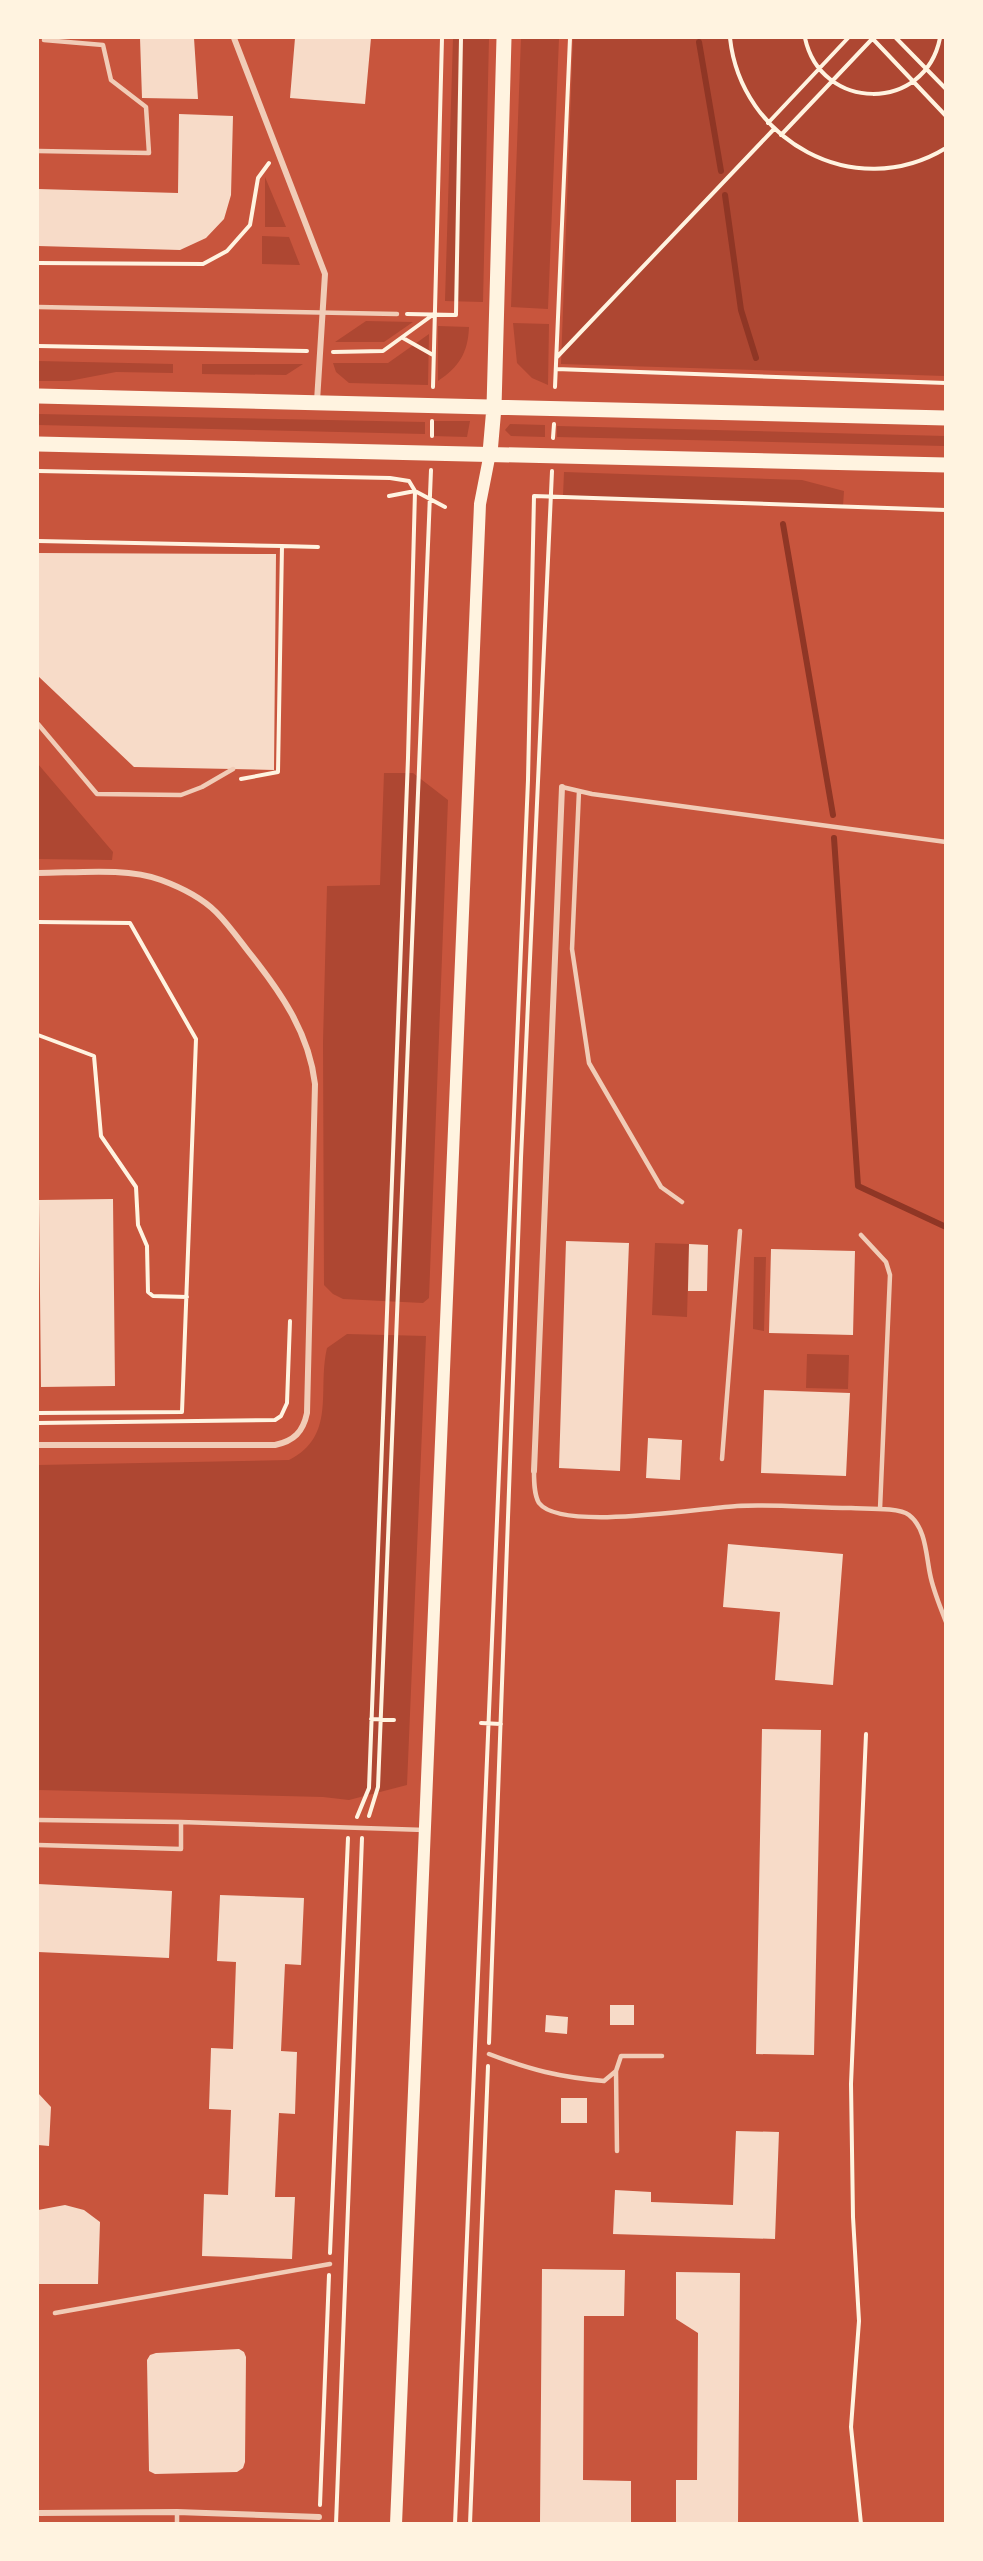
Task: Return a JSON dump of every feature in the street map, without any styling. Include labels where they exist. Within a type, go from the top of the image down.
[{"type":"main road","points":[[396,2523],[480,504],[490,453],[494,407],[504,38]]},
{"type":"main road","points":[[38,396],[945,418]]},
{"type":"main road","points":[[38,444],[945,465]]},
{"type":"street","points":[[234,38],[325,274],[317,402]]},
{"type":"street","points":[[534,1471],[562,787]]},
{"type":"street","points":[[38,873],[140,875],[159,879],[198,897],[229,927],[282,995],[307,1046],[315,1084],[307,1413],[304,1426],[296,1437],[275,1445],[38,1445]]},
{"type":"street","points":[[38,2513],[177,2512],[308,2520],[319,2517]]},
{"type":"lane","points":[[38,151],[149,153],[146,107],[111,80],[103,45],[44,40]]},
{"type":"lane","points":[[38,307],[397,314]]},
{"type":"lane","points":[[38,724],[97,794],[181,795],[202,787],[233,769]]},
{"type":"lane","points":[[562,787],[945,842]]},
{"type":"lane","points":[[579,791],[572,949],[589,1063],[661,1187],[682,1202]]},
{"type":"lane","points":[[722,1459],[740,1231]]},
{"type":"lane","points":[[861,1235],[886,1262],[890,1275],[880,1509]]},
{"type":"lane","points":[[534,1471],[534,1487],[539,1502],[559,1513],[589,1516],[650,1516],[738,1506],[880,1509],[905,1512],[911,1515],[919,1528],[927,1554],[930,1575],[945,1622]]},
{"type":"lane","points":[[38,1820],[425,1830]]},
{"type":"lane","points":[[38,1845],[181,1849],[181,1822]]},
{"type":"lane","points":[[489,2054],[562,2078],[604,2081],[616,2072]]},
{"type":"lane","points":[[617,2151],[616,2072],[621,2056],[662,2056]]},
{"type":"lane","points":[[56,2313],[330,2264]]},
{"type":"lane","points":[[177,2512],[177,2523]]},
{"type":"path","points":[[433,387],[442,38]]},
{"type":"path","points":[[397,314],[456,315],[461,38]]},
{"type":"path","points":[[555,387],[570,38]]},
{"type":"path","points":[[730,38],[733,58],[752,102],[774,129],[815,156],[853,167],[879,168],[905,164],[945,148]]},
{"type":"path","points":[[805,38],[811,56],[819,69],[832,81],[846,89],[874,94],[889,92],[913,81],[926,68],[939,38]]},
{"type":"path","points":[[768,123],[848,38]]},
{"type":"path","points":[[781,135],[872,38],[945,116]]},
{"type":"path","points":[[896,38],[945,89]]},
{"type":"path","points":[[556,358],[774,129]]},
{"type":"path","points":[[38,263],[203,264],[227,251],[250,225],[258,178],[277,151]]},
{"type":"path","points":[[38,346],[319,352],[383,351],[434,314]]},
{"type":"path","points":[[402,338],[433,355]]},
{"type":"path","points":[[556,369],[945,383]]},
{"type":"path","points":[[432,421],[432,436]]},
{"type":"path","points":[[553,438],[554,423]]},
{"type":"path","points":[[336,2523],[362,1839],[378,1787],[431,470]]},
{"type":"path","points":[[38,471],[390,478],[409,481],[415,491],[445,507]]},
{"type":"path","points":[[470,2523],[524,1099],[552,471]]},
{"type":"path","points":[[389,496],[415,491]]},
{"type":"path","points":[[319,2517],[347,1839],[369,1788],[408,758],[415,491]]},
{"type":"path","points":[[456,2523],[528,780],[534,496],[945,510]]},
{"type":"path","points":[[38,541],[318,547]]},
{"type":"path","points":[[234,780],[278,772],[282,546]]},
{"type":"path","points":[[38,922],[130,923],[196,1040],[182,1412],[38,1413]]},
{"type":"path","points":[[38,1035],[94,1056],[101,1136],[136,1187],[138,1224],[147,1246],[148,1292],[153,1296],[187,1297]]},
{"type":"path","points":[[38,1423],[275,1420],[285,1411],[287,1403],[290,1321]]},
{"type":"path","points":[[371,1719],[394,1719]]},
{"type":"path","points":[[481,1723],[501,1724]]},
{"type":"path","points":[[861,2523],[850,2427],[859,2321],[853,2217],[851,2084],[866,1734]]},
{"type":"shaded area","points":[[453,38],[489,38],[483,302],[445,301]]},
{"type":"shaded area","points":[[521,38],[559,38],[548,309],[511,307]]},
{"type":"shaded area","points":[[573,38],[945,38],[945,376],[561,364]]},
{"type":"shaded area","points":[[265,177],[286,227],[265,227]]},
{"type":"shaded area","points":[[262,236],[289,237],[300,265],[262,264]]},
{"type":"shaded area","points":[[366,321],[413,322],[384,342],[335,342]]},
{"type":"shaded area","points":[[513,323],[549,324],[548,385],[532,378],[517,363]]},
{"type":"shaded area","points":[[438,326],[469,327],[467,344],[457,365],[438,381]]},
{"type":"shaded area","points":[[429,334],[428,385],[349,383],[336,372],[333,363],[388,363]]},
{"type":"shaded area","points":[[38,361],[173,364],[173,373],[116,372],[69,381],[38,381]]},
{"type":"shaded area","points":[[202,364],[303,364],[286,375],[202,374]]},
{"type":"shaded area","points":[[38,414],[425,422],[425,434],[38,425]]},
{"type":"shaded area","points":[[432,421],[470,421],[467,437],[432,436]]},
{"type":"shaded area","points":[[510,424],[545,425],[545,437],[511,436],[505,430]]},
{"type":"shaded area","points":[[557,426],[945,436],[945,446],[557,437]]},
{"type":"shaded area","points":[[564,472],[802,480],[844,491],[843,506],[563,496]]},
{"type":"shaded area","points":[[38,764],[113,852],[112,860],[38,859]]},
{"type":"shaded area","points":[[384,773],[413,773],[448,800],[429,1298],[423,1303],[343,1299],[333,1294],[324,1285],[323,1042],[327,886],[380,885]]},
{"type":"shaded area","points":[[655,1243],[689,1244],[687,1317],[652,1315]]},
{"type":"shaded area","points":[[754,1257],[766,1257],[764,1331],[753,1329]]},
{"type":"shaded area","points":[[347,1334],[426,1336],[407,1785],[349,1800],[323,1797],[38,1790],[38,1465],[289,1460],[304,1450],[314,1438],[322,1411],[327,1348]]},
{"type":"shaded area","points":[[807,1354],[849,1355],[848,1389],[806,1388]]},
{"type":"building","points":[[140,38],[194,38],[198,99],[142,98]]},
{"type":"building","points":[[295,38],[371,38],[365,104],[290,98]]},
{"type":"building","points":[[179,114],[233,116],[231,195],[224,219],[206,238],[180,250],[38,246],[38,189],[178,193]]},
{"type":"building","points":[[38,553],[276,554],[274,770],[134,767],[38,676]]},
{"type":"building","points":[[113,1199],[115,1386],[41,1387],[39,1200]]},
{"type":"building","points":[[566,1241],[629,1243],[620,1471],[559,1468]]},
{"type":"building","points":[[689,1244],[708,1245],[707,1291],[688,1291]]},
{"type":"building","points":[[771,1249],[855,1251],[853,1335],[769,1333]]},
{"type":"building","points":[[764,1390],[850,1393],[846,1476],[761,1473]]},
{"type":"building","points":[[648,1438],[682,1440],[680,1480],[646,1478]]},
{"type":"building","points":[[728,1544],[843,1554],[833,1685],[775,1680],[780,1612],[723,1607]]},
{"type":"building","points":[[762,1729],[821,1730],[814,2055],[756,2054]]},
{"type":"building","points":[[38,1884],[172,1891],[169,1958],[38,1952]]},
{"type":"building","points":[[220,1895],[304,1898],[301,1965],[285,1964],[281,2051],[297,2052],[295,2114],[279,2113],[275,2197],[295,2197],[292,2259],[202,2256],[204,2194],[228,2195],[231,2110],[209,2109],[211,2048],[233,2049],[236,1962],[217,1961]]},
{"type":"building","points":[[610,2005],[634,2005],[634,2025],[610,2025]]},
{"type":"building","points":[[546,2015],[568,2017],[567,2034],[545,2032]]},
{"type":"building","points":[[38,2093],[51,2107],[49,2146],[38,2145]]},
{"type":"building","points":[[561,2098],[587,2098],[587,2123],[561,2123]]},
{"type":"building","points":[[736,2131],[779,2132],[775,2239],[613,2234],[615,2190],[651,2192],[651,2202],[733,2205]]},
{"type":"building","points":[[65,2205],[84,2210],[100,2222],[98,2284],[38,2284],[38,2210]]},
{"type":"building","points":[[542,2269],[625,2270],[624,2316],[584,2316],[583,2480],[631,2481],[631,2524],[540,2524]]},
{"type":"building","points":[[676,2272],[740,2273],[738,2524],[676,2524],[676,2480],[697,2480],[698,2333],[676,2319]]},
{"type":"building","points":[[239,2349],[246,2357],[245,2462],[243,2468],[237,2472],[155,2474],[149,2471],[147,2360],[150,2355]]},
{"type":"waterway","points":[[699,42],[721,171]]},
{"type":"waterway","points":[[725,195],[741,310],[756,358]]},
{"type":"waterway","points":[[783,524],[833,815]]},
{"type":"waterway","points":[[834,838],[858,1186],[946,1227]]}]
